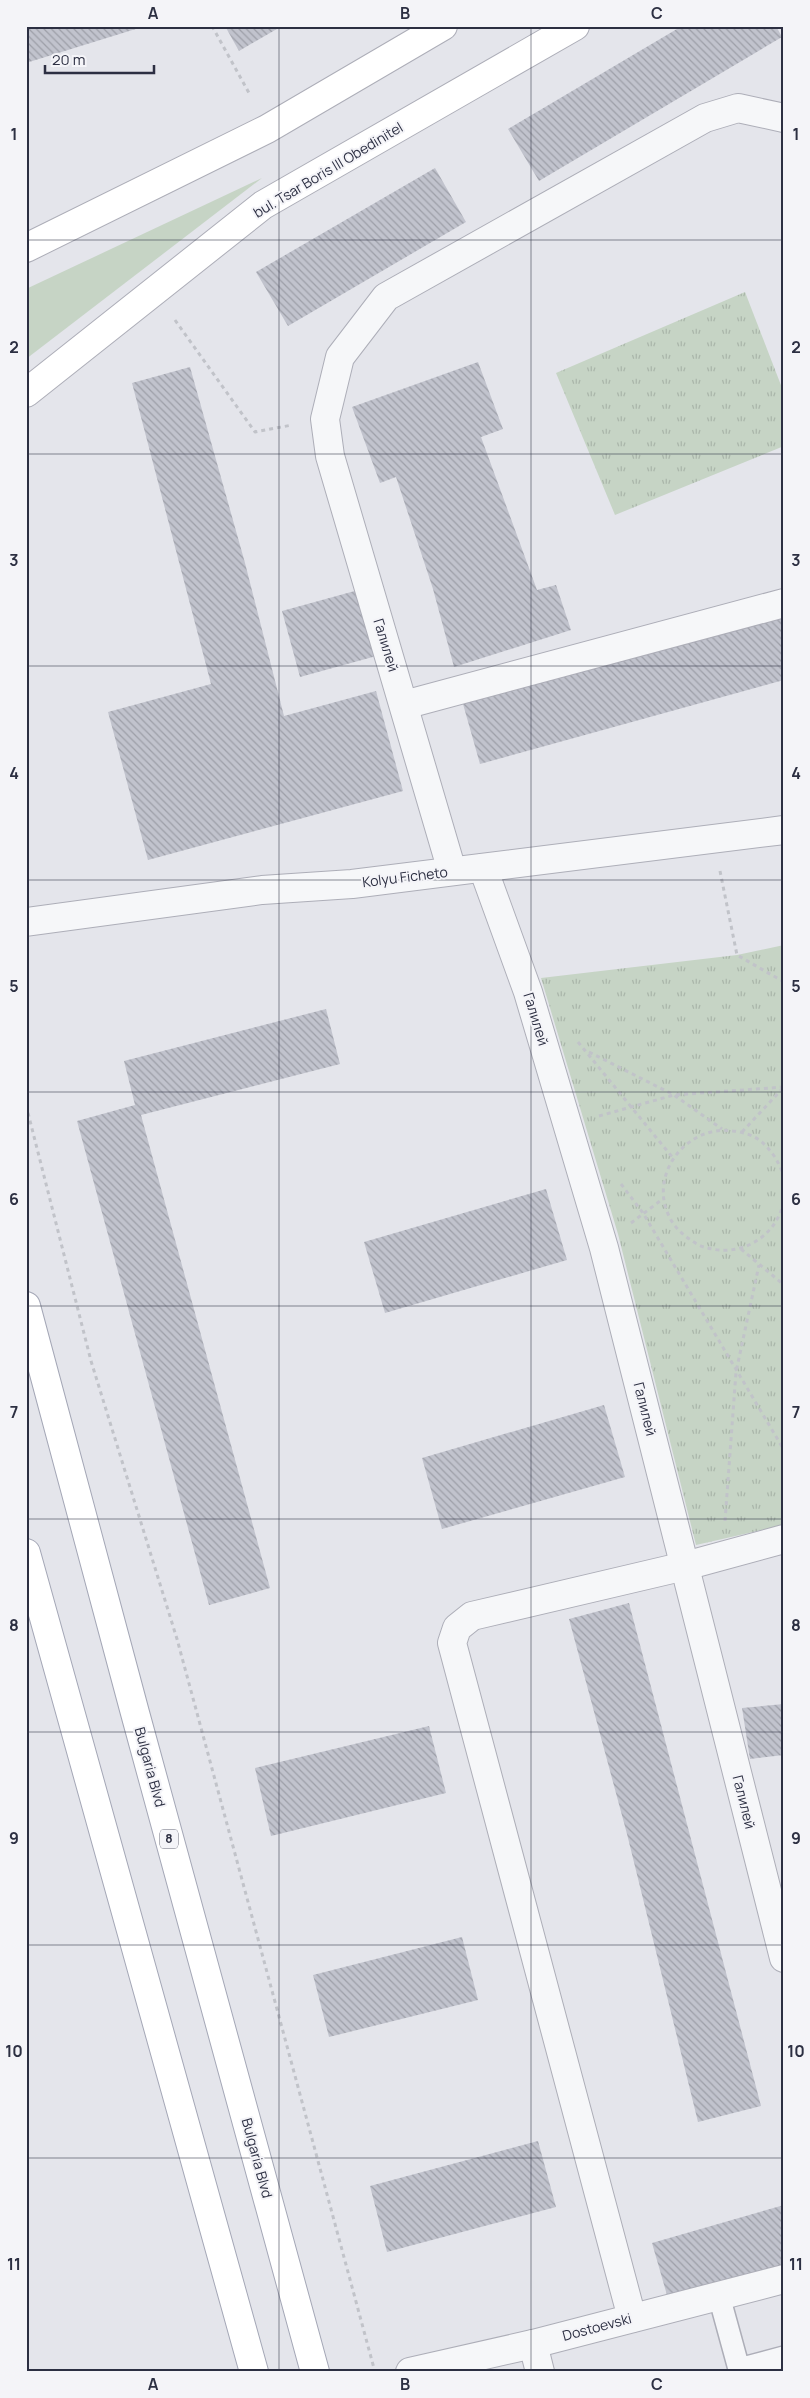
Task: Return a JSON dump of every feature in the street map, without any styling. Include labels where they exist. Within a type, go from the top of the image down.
[{"type":"main road","points":[[26,248],[267,129],[444,26]]},
{"type":"main road","name":"bul. Tsar Boris III Obedinitel","points":[[26,393],[263,205],[575,26]]},
{"type":"main road","name":"Bulgaria Blvd","points":[[26,1306],[132,1704],[315,2372]]},
{"type":"main road","points":[[26,1553],[254,2372]]},
{"type":"street","points":[[325,419],[340,357],[386,297],[705,118],[738,108],[784,118]]},
{"type":"street","name":"Галилей","points":[[325,419],[330,456],[452,871]]},
{"type":"street","points":[[404,705],[784,603]]},
{"type":"street","name":"Kolyu Ficheto","points":[[26,922],[262,890],[352,884],[784,830]]},
{"type":"street","name":"Галилей","points":[[483,868],[528,992],[604,1248],[784,1958]]},
{"type":"street","points":[[632,2318],[452,1643],[457,1628],[472,1616],[685,1566],[784,1539]]},
{"type":"street","name":"Dostoevski","points":[[410,2372],[533,2344],[784,2279]]},
{"type":"street","points":[[533,2344],[540,2372]]},
{"type":"lane","points":[[719,2296],[739,2369],[784,2357]]},
{"type":"path","points":[[212,26],[249,93]]},
{"type":"path","points":[[175,320],[255,432],[325,419]]},
{"type":"path","points":[[713,840],[737,955],[784,982]]},
{"type":"path","points":[[573,1037],[586,1050],[673,1158]]},
{"type":"path","points":[[586,1050],[674,1095],[722,1129]]},
{"type":"path","points":[[567,1124],[674,1095],[784,1087]]},
{"type":"path","points":[[742,1132],[784,1087]]},
{"type":"path","points":[[26,1105],[91,1361],[177,1639],[375,2372]]},
{"type":"path","points":[[784,1180],[783,1170],[773,1154],[759,1140],[742,1132],[722,1129],[703,1133],[686,1143],[673,1158],[665,1177],[664,1198],[670,1218],[683,1234],[700,1246],[720,1251],[741,1249],[759,1241],[773,1227],[782,1210],[784,1200]]},
{"type":"path","points":[[620,1182],[643,1213],[784,1450]]},
{"type":"path","points":[[741,1249],[784,1285]]},
{"type":"path","points":[[722,1555],[736,1372],[759,1265]]},
{"type":"green space","points":[[262,178],[26,359],[26,289]]},
{"type":"green space","points":[[745,292],[784,393],[784,446],[615,515],[556,373]]},
{"type":"green space","points":[[784,945],[784,1525],[696,1545],[618,1234],[541,978],[737,955]]},
{"type":"building","points":[[26,26],[139,26],[139,28],[26,63]]},
{"type":"building","points":[[225,26],[282,26],[239,51]]},
{"type":"building","points":[[682,26],[776,26],[782,37],[539,181],[508,129]]},
{"type":"building","points":[[435,168],[466,222],[288,326],[256,272]]},
{"type":"building","points":[[478,362],[503,429],[481,437],[537,590],[556,585],[571,630],[454,667],[433,589],[396,477],[380,483],[352,407]]},
{"type":"building","points":[[190,367],[245,563],[284,716],[376,691],[403,791],[148,860],[108,712],[211,684],[132,383]]},
{"type":"building","points":[[362,589],[380,655],[300,677],[282,611]]},
{"type":"building","points":[[784,614],[784,680],[480,764],[463,704]]},
{"type":"building","points":[[326,1009],[340,1064],[141,1115],[270,1588],[209,1605],[77,1121],[135,1105],[124,1061]]},
{"type":"building","points":[[546,1189],[567,1260],[385,1313],[364,1242]]},
{"type":"building","points":[[604,1405],[625,1477],[442,1529],[422,1458]]},
{"type":"building","points":[[629,1603],[761,2106],[698,2122],[627,1834],[569,1619]]},
{"type":"building","points":[[784,1704],[784,1755],[750,1759],[742,1708]]},
{"type":"building","points":[[429,1726],[446,1793],[271,1836],[255,1768]]},
{"type":"building","points":[[462,1937],[478,2000],[329,2037],[313,1975]]},
{"type":"building","points":[[538,2141],[556,2207],[387,2252],[370,2186]]},
{"type":"building","points":[[784,2205],[784,2269],[669,2302],[652,2243]]}]
